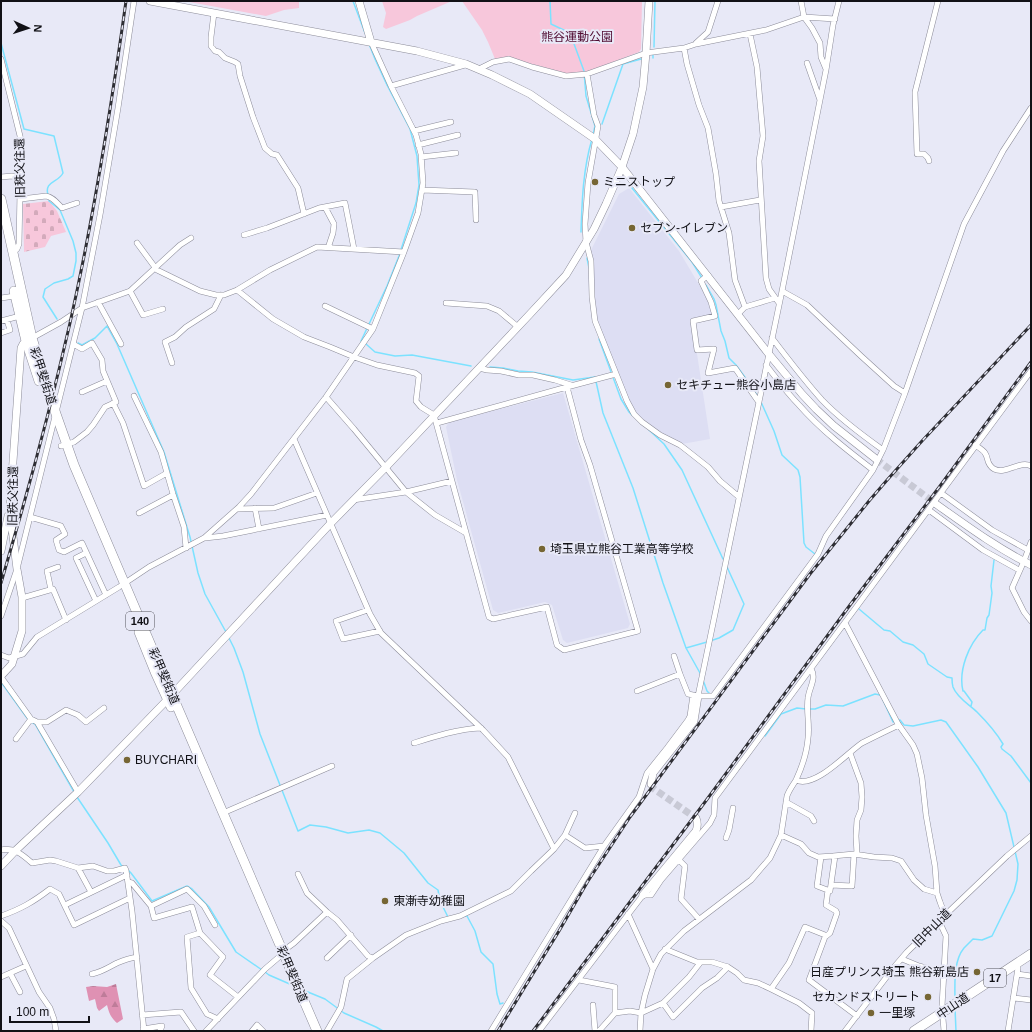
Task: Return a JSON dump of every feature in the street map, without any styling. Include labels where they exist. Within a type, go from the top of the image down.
[{"type":"highway","name":"彩甲斐街道","points":[[1,198],[34,368],[53,426],[63,445]]},
{"type":"highway","name":"彩甲斐街道","points":[[1,228],[20,316],[56,414],[72,475],[122,585],[156,674],[170,697],[222,813],[281,954],[311,1031]]},
{"type":"highway","name":"彩甲斐街道","points":[[170,697],[281,954],[317,1031]]},
{"type":"highway","name":"中山道","points":[[914,1031],[1031,954]]},
{"type":"street","points":[[1,616],[17,569],[82,308],[100,215],[134,1]]},
{"type":"street","points":[[150,1],[417,51],[466,64],[530,94],[593,138],[622,167],[802,394],[834,426],[876,459]]},
{"type":"street","points":[[1,655],[9,658],[23,654],[37,637],[149,567],[204,538],[237,509],[251,494],[326,397],[366,340],[404,252],[418,213],[423,183],[421,156],[414,132],[368,41],[359,1]]},
{"type":"street","points":[[1,866],[78,792],[170,697],[566,274],[594,229],[622,167],[633,134],[643,87],[649,1]]},
{"type":"street","points":[[696,44],[708,32],[718,1]]},
{"type":"street","points":[[801,1],[804,17],[820,43],[821,57],[826,70]]},
{"type":"street","points":[[491,1031],[604,846],[639,797],[647,772],[667,748],[690,716],[696,696],[782,291],[839,1]]},
{"type":"street","points":[[929,161],[924,154],[917,154],[915,92],[938,1]]},
{"type":"street","points":[[214,13],[211,46],[225,58],[238,64],[240,76],[253,117],[265,148],[272,154],[277,155],[298,188],[304,214]]},
{"type":"street","points":[[479,69],[493,62],[509,59],[566,76],[580,75],[587,74],[646,53],[684,48],[696,44],[750,34],[804,17],[835,19]]},
{"type":"street","points":[[750,34],[757,67],[763,136],[758,161],[766,278],[769,289],[779,303]]},
{"type":"street","points":[[684,48],[699,105],[708,128],[719,201],[729,233],[735,280],[745,307]]},
{"type":"street","name":"旧秩父往還","points":[[1,59],[21,140],[19,244],[17,249],[12,253]]},
{"type":"street","points":[[391,86],[466,64]]},
{"type":"street","points":[[807,64],[820,101]]},
{"type":"street","points":[[587,74],[594,115],[598,126],[593,138],[585,224],[586,242],[591,261],[592,297],[595,321],[634,414],[660,435],[689,452],[739,497]]},
{"type":"street","points":[[674,656],[688,694],[696,696],[713,696],[818,554],[826,536],[873,470],[883,450],[905,393],[964,224],[1002,151],[1031,108]]},
{"type":"street","points":[[414,132],[451,122]]},
{"type":"street","points":[[418,145],[458,135]]},
{"type":"street","points":[[421,156],[456,153]]},
{"type":"street","points":[[1,176],[21,177]]},
{"type":"street","points":[[422,190],[475,192],[476,220]]},
{"type":"street","points":[[21,199],[46,196],[53,199],[62,208],[77,203]]},
{"type":"street","points":[[721,207],[760,200]]},
{"type":"street","points":[[244,236],[319,208],[345,203],[354,249]]},
{"type":"street","points":[[325,207],[334,224],[333,233],[328,248]]},
{"type":"street","points":[[29,339],[61,322],[82,308],[130,291],[180,245],[191,238]]},
{"type":"street","points":[[137,243],[157,270],[200,291],[216,295],[224,295],[237,290],[270,270],[317,247],[404,252]]},
{"type":"street","points":[[707,276],[701,281],[716,316],[694,321],[697,350],[714,349],[708,373],[735,368],[758,401]]},
{"type":"street","points":[[237,290],[273,319],[304,337],[377,365],[415,373],[419,376],[416,401],[421,407],[434,415],[437,423],[489,617],[493,619],[546,607],[557,645],[564,650],[638,631],[590,465],[581,440],[570,386]]},
{"type":"street","points":[[130,291],[143,315],[163,308]]},
{"type":"street","points":[[782,291],[807,305],[894,386],[905,393]]},
{"type":"street","points":[[172,363],[165,342],[175,337],[186,327],[214,309],[221,295]]},
{"type":"street","points":[[1,298],[15,296]]},
{"type":"street","points":[[738,314],[745,307],[775,298]]},
{"type":"street","points":[[98,302],[121,344]]},
{"type":"street","points":[[446,303],[487,306],[499,311],[518,327]]},
{"type":"street","points":[[325,306],[372,329]]},
{"type":"street","points":[[1,321],[20,316]]},
{"type":"street","points":[[1,333],[10,330],[7,320]]},
{"type":"street","points":[[772,338],[823,401],[855,430],[883,450]]},
{"type":"street","name":"旧秩父往還","points":[[1,676],[12,664],[22,631],[22,598],[17,569],[10,504],[21,348],[29,339]]},
{"type":"street","points":[[63,445],[74,442],[87,432],[105,407],[116,402],[103,371],[102,360],[92,343],[82,349],[73,344]]},
{"type":"street","points":[[766,365],[786,391],[811,418],[831,437],[873,470]]},
{"type":"street","points":[[20,366],[34,368]]},
{"type":"street","points":[[479,368],[519,375],[533,375],[555,380],[570,386]]},
{"type":"street","points":[[643,895],[652,895],[661,880],[710,823],[714,815],[715,798],[1031,371]]},
{"type":"street","points":[[437,423],[616,374]]},
{"type":"street","points":[[82,392],[107,381]]},
{"type":"street","points":[[134,396],[161,452],[184,527],[187,547]]},
{"type":"street","points":[[326,397],[406,492],[435,515],[466,533]]},
{"type":"street","points":[[113,404],[123,423],[144,486],[167,474]]},
{"type":"street","points":[[294,439],[368,610],[380,631],[481,728],[508,757],[554,848]]},
{"type":"street","points":[[975,445],[985,452],[989,465],[996,470],[1005,470],[1019,465],[1030,465]]},
{"type":"street","points":[[354,500],[406,492],[452,481]]},
{"type":"street","points":[[237,509],[274,508],[318,493]]},
{"type":"street","points":[[941,493],[992,530],[1028,550]]},
{"type":"street","points":[[139,513],[173,495]]},
{"type":"street","points":[[1,551],[3,531],[10,504]]},
{"type":"street","points":[[936,504],[976,533],[1028,563]]},
{"type":"street","points":[[255,508],[259,529]]},
{"type":"street","points":[[929,510],[983,550],[1019,570]]},
{"type":"street","points":[[204,538],[222,536],[327,515]]},
{"type":"street","points":[[30,517],[62,526],[65,534],[56,540],[60,550],[64,552],[82,543],[106,595]]},
{"type":"street","points":[[1028,563],[1028,550],[1031,542]]},
{"type":"street","points":[[86,553],[76,558],[96,601]]},
{"type":"street","points":[[1028,563],[1019,570],[1012,588],[1024,612],[1031,621]]},
{"type":"street","points":[[58,567],[47,571],[51,590],[53,589],[66,620]]},
{"type":"street","points":[[22,598],[51,590]]},
{"type":"street","points":[[368,610],[336,620],[343,639],[380,631]]},
{"type":"street","points":[[845,623],[898,723],[913,745],[917,754],[922,778],[938,893],[945,915]]},
{"type":"street","points":[[640,1031],[644,995],[653,969],[661,954],[684,930],[751,880],[770,858],[781,836],[789,790],[796,780],[802,765],[808,742],[808,697],[814,676],[811,669]]},
{"type":"street","points":[[637,691],[680,674]]},
{"type":"street","points":[[1,676],[32,718],[37,722],[78,792]]},
{"type":"street","points":[[652,784],[651,780],[653,773],[694,721],[696,696]]},
{"type":"street","points":[[37,722],[47,722],[66,710],[78,715],[86,722],[104,708]]},
{"type":"street","points":[[16,739],[32,718]]},
{"type":"street","points":[[796,780],[810,780],[823,774],[861,744],[898,723]]},
{"type":"street","points":[[414,743],[435,736],[468,729],[481,728]]},
{"type":"street","points":[[831,885],[852,886],[857,820],[861,810],[862,797],[861,783],[850,753]]},
{"type":"street","points":[[222,813],[332,766]]},
{"type":"street","points":[[786,802],[811,816],[814,821]]},
{"type":"street","points":[[726,838],[733,808]]},
{"type":"street","points":[[327,1031],[340,1007],[347,979],[373,958],[406,935],[460,916],[511,891],[566,835],[575,813]]},
{"type":"street","points":[[539,1031],[628,914],[696,831],[698,821],[696,818]]},
{"type":"street","points":[[566,835],[585,848],[604,846]]},
{"type":"street","points":[[781,836],[801,844],[809,853],[818,857],[855,854],[892,858],[901,861],[914,880],[924,889],[938,893]]},
{"type":"street","name":"旧中山道","points":[[845,1031],[902,958],[939,920],[1031,836]]},
{"type":"street","points":[[1,850],[16,850],[32,863],[50,860],[78,868],[93,866],[107,871],[126,871]]},
{"type":"street","points":[[835,856],[830,891],[828,890],[826,905],[837,913],[830,933],[825,937],[809,980],[857,1016]]},
{"type":"street","points":[[821,857],[817,886],[828,890]]},
{"type":"street","points":[[679,860],[685,866],[681,899],[699,919]]},
{"type":"street","points":[[78,868],[91,892]]},
{"type":"street","points":[[126,871],[137,957],[144,1030],[162,1026],[160,1031]]},
{"type":"street","points":[[65,905],[91,892],[126,871]]},
{"type":"street","points":[[298,874],[308,893],[327,912],[338,920],[368,956],[373,958]]},
{"type":"street","points":[[128,882],[132,883],[151,906],[154,918],[192,907],[200,933],[223,957],[210,975],[238,997]]},
{"type":"street","points":[[1,916],[24,907],[50,889],[59,894],[74,925],[130,898]]},
{"type":"street","points":[[151,906],[187,889],[204,906],[215,925]]},
{"type":"street","points":[[206,1031],[265,969],[327,912]]},
{"type":"street","points":[[628,914],[653,969]]},
{"type":"street","points":[[939,920],[946,936],[942,1006],[944,1031]]},
{"type":"street","points":[[1,921],[8,928],[39,992],[50,1008],[56,1031]]},
{"type":"street","points":[[771,989],[789,963],[805,927],[825,935],[825,937]]},
{"type":"street","points":[[200,933],[187,937],[191,988],[207,1014],[218,1019]]},
{"type":"street","points":[[327,958],[351,935]]},
{"type":"street","points":[[665,949],[697,962],[712,962],[728,968],[737,973],[744,980],[758,983],[799,1003],[812,1013],[812,1031]]},
{"type":"street","points":[[92,974],[100,972],[126,959],[137,957]]},
{"type":"street","points":[[902,958],[919,966],[944,973]]},
{"type":"street","points":[[599,1031],[616,1013],[630,1011],[641,1013],[663,1003],[689,977],[700,962]]},
{"type":"street","points":[[1008,1031],[1018,968],[1017,963]]},
{"type":"street","points":[[1,978],[26,966]]},
{"type":"street","points":[[663,1003],[673,1017],[702,988],[717,978],[728,968]]},
{"type":"street","points":[[10,973],[20,992]]},
{"type":"street","points":[[1017,974],[1031,976]]},
{"type":"street","points":[[579,980],[615,987],[616,1013]]},
{"type":"street","points":[[1014,998],[1031,1000]]},
{"type":"street","points":[[592,1005],[595,1031]]},
{"type":"street","points":[[142,1016],[181,1012],[194,1031]]},
{"type":"street","points":[[252,1031],[257,1025],[263,1031]]},
{"type":"shaded area","points":[[629,188],[679,251],[710,303],[712,316],[692,321],[710,439],[682,444],[663,435],[643,421],[635,413],[597,321],[591,250],[619,194]]},
{"type":"shaded area","name":"埼玉県立熊谷工業高等学校","points":[[563,393],[630,624],[628,628],[567,643],[563,640],[552,605],[545,602],[498,613],[493,610],[457,480],[446,427],[449,422]]},
{"type":"green space","points":[[184,1],[299,1],[299,8],[284,10],[266,16]]},
{"type":"green space","points":[[382,1],[452,1],[386,29],[383,27],[386,13]]},
{"type":"green space","name":"熊谷運動公園","points":[[462,1],[642,1],[641,49],[639,52],[585,73],[568,74],[506,57],[495,59],[482,30]]},
{"type":"green space","points":[[49,201],[57,211],[66,232],[51,236],[45,247],[24,252],[23,204]]},
{"type":"green space","points":[[116,984],[123,1019],[117,1023],[110,1015],[107,1005],[99,1011],[95,999],[89,1001],[86,987],[107,987]]},
{"type":"waterway","points":[[353,1],[365,33]]},
{"type":"waterway","points":[[550,1],[551,24],[570,33],[584,71],[586,96],[595,126],[593,135]]},
{"type":"waterway","points":[[654,47],[655,1]]},
{"type":"waterway","points":[[1,43],[24,129],[54,136],[63,173],[48,187],[48,195]]},
{"type":"waterway","points":[[362,342],[361,341],[387,286],[399,256],[416,203],[419,185],[417,156],[410,129],[387,85],[369,44]]},
{"type":"waterway","points":[[602,124],[623,64],[641,59]]},
{"type":"waterway","points":[[581,232],[585,173],[592,139]]},
{"type":"waterway","points":[[632,188],[692,262],[702,278]]},
{"type":"waterway","points":[[49,199],[49,201],[60,210],[73,241],[76,253],[73,276],[54,283],[45,289],[43,297],[57,319]]},
{"type":"waterway","points":[[587,258],[589,268]]},
{"type":"waterway","points":[[706,285],[716,305],[721,331],[729,358],[736,365],[758,397]]},
{"type":"waterway","points":[[78,343],[82,345],[95,338],[107,326],[117,344],[164,452],[190,537],[198,573],[205,594],[226,632]]},
{"type":"waterway","points":[[599,339],[621,399],[632,415]]},
{"type":"waterway","points":[[366,344],[375,352],[395,356],[412,355],[471,366]]},
{"type":"waterway","points":[[490,367],[532,372],[573,380],[595,377],[603,413],[633,488],[663,583],[686,648],[700,673]]},
{"type":"waterway","points":[[761,402],[774,431],[782,455],[798,470],[800,477],[804,543],[806,547],[815,554]]},
{"type":"waterway","points":[[649,430],[664,444],[682,470],[723,559]]},
{"type":"waterway","points":[[971,706],[972,702],[963,691],[963,666],[973,642],[983,630],[985,630],[992,593],[991,586],[994,560]]},
{"type":"waterway","points":[[713,640],[733,630],[744,604],[727,567]]},
{"type":"waterway","points":[[859,609],[884,630],[890,631],[903,642],[913,645],[924,654],[928,664],[947,677],[952,678],[952,684],[957,695],[977,712],[991,727],[1003,744],[1001,747],[1002,749],[1011,756],[1031,783]]},
{"type":"waterway","points":[[229,638],[243,672],[260,734],[298,831],[310,825],[326,827],[348,833],[369,830],[380,833],[404,853],[428,883],[438,890],[440,901],[448,917]]},
{"type":"waterway","points":[[686,648],[707,642]]},
{"type":"waterway","points":[[703,680],[707,691],[710,694]]},
{"type":"waterway","points":[[1,682],[27,718]]},
{"type":"waterway","points":[[809,709],[815,709],[826,705],[843,706],[875,694],[880,695]]},
{"type":"waterway","points":[[883,700],[893,722],[895,721]]},
{"type":"waterway","points":[[764,735],[765,736],[781,714],[797,708],[806,709]]},
{"type":"waterway","points":[[899,720],[904,725],[913,726],[941,720],[946,722],[978,767],[1006,813],[1018,864],[1017,880],[1014,891],[992,936],[982,940],[973,939],[960,953],[955,973],[955,1001]]},
{"type":"waterway","points":[[33,723],[35,724],[74,792]]},
{"type":"waterway","points":[[77,797],[123,867]]},
{"type":"waterway","points":[[128,870],[152,901],[187,886],[192,889],[209,907],[236,952],[262,970]]},
{"type":"waterway","points":[[465,916],[467,916],[475,931],[481,952],[493,964],[497,994],[500,1004],[503,1003]]},
{"type":"waterway","points":[[265,972],[292,985]]},
{"type":"waterway","points":[[303,990],[325,999],[344,1013],[383,1031]]},
{"type":"waterway","points":[[955,1008],[956,1031]]},
{"type":"tunnel","points":[[876,459],[936,504]]},
{"type":"tunnel","points":[[651,784],[654,789],[696,818]]},
{"type":"railway","points":[[1,583],[44,427],[79,283],[101,162],[126,1]]},
{"type":"railway","points":[[498,1031],[588,881],[630,817],[810,574],[888,479],[1031,325]]},
{"type":"railway","points":[[533,1031],[705,802],[1031,362]]},
{"type":"place","name":"ミニストップ","points":[[595,182]]},
{"type":"place","name":"セブン-イレブン","points":[[632,228]]},
{"type":"place","name":"セキチュー熊谷小島店","points":[[668,385]]},
{"type":"place","name":"埼玉県立熊谷工業高等学校","points":[[542,549]]},
{"type":"place","name":"BUYCHARI","points":[[127,760]]},
{"type":"place","name":"東漸寺幼稚園","points":[[385,901]]},
{"type":"place","name":"日産プリンス埼玉 熊谷新島店","points":[[977,972]]},
{"type":"place","name":"セカンドストリート","points":[[928,997]]},
{"type":"place","name":"一里塚","points":[[871,1013]]}]
